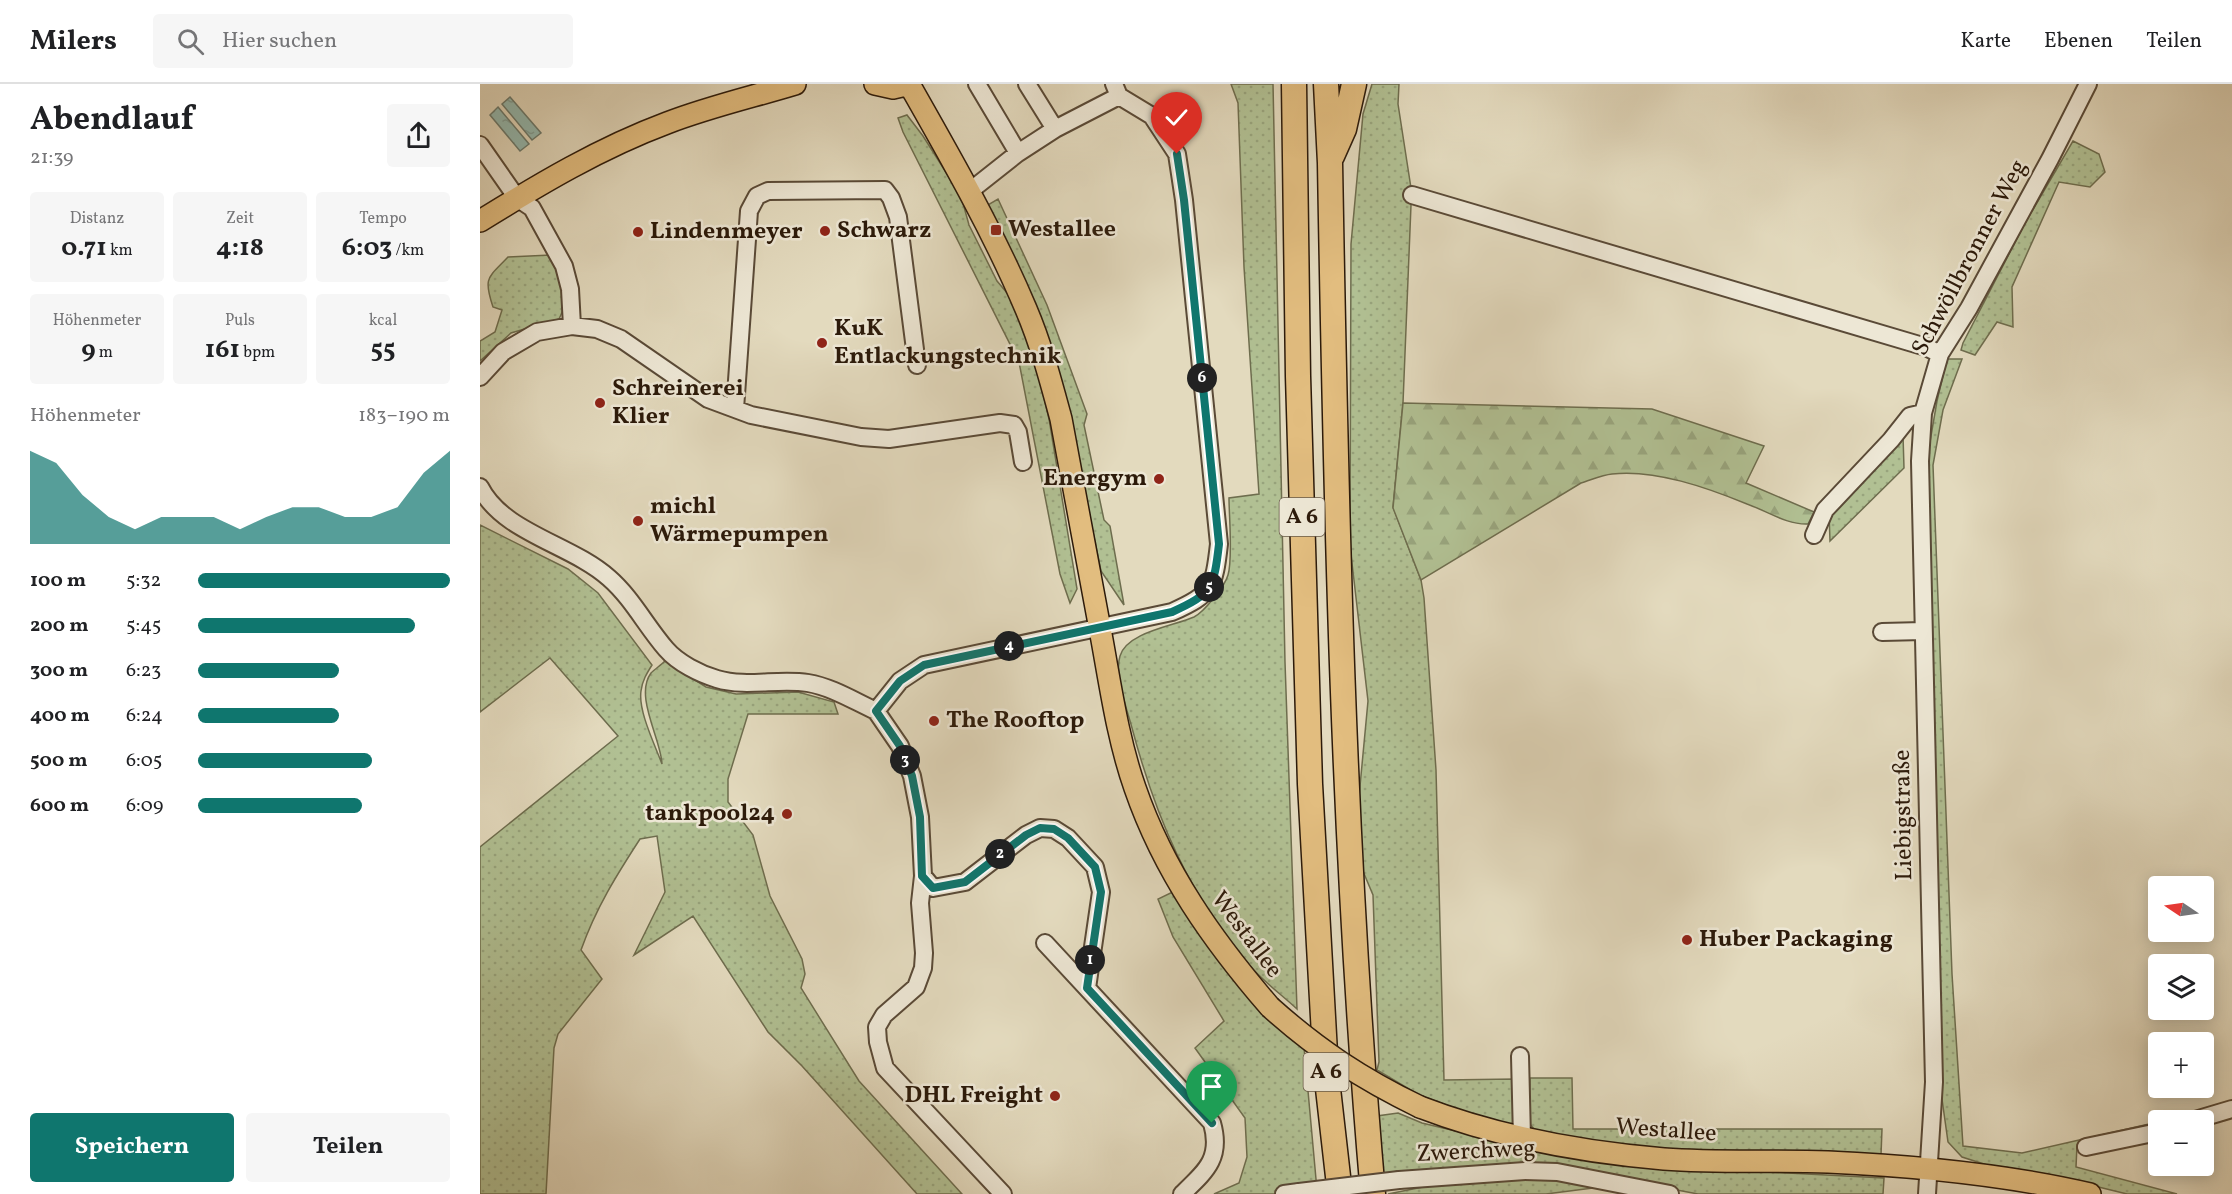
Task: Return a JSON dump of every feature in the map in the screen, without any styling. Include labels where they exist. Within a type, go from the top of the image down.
[{"type":"highway","name":"A 6","points":[[1293,84],[1298,376],[1310,784],[1326,1071],[1340,1194]]},
{"type":"highway","name":"A 6","points":[[1326,84],[1330,163],[1341,673],[1360,1046],[1373,1194]]},
{"type":"highway","points":[[1330,163],[1344,129],[1354,84]]},
{"type":"main road","points":[[480,221],[561,171],[610,146],[669,122],[795,84]]},
{"type":"main road","points":[[875,84],[893,88],[910,84]]},
{"type":"main road","name":"Westallee","points":[[910,84],[970,191],[1026,310],[1049,376],[1061,419],[1116,718],[1135,788],[1162,854],[1191,906],[1229,960],[1270,1007],[1303,1036],[1342,1065],[1380,1088],[1461,1123],[1522,1138],[1593,1152],[1665,1159],[1827,1162],[1930,1168],[1991,1176],[2090,1194]]},
{"type":"street","points":[[977,84],[1017,153]]},
{"type":"street","points":[[1027,84],[1054,129]]},
{"type":"street","name":"Schwöllbronner Weg","points":[[1920,461],[1923,413],[1940,354],[1969,308],[2088,84]]},
{"type":"street","points":[[876,711],[900,681],[924,665],[1172,612],[1194,602],[1208,591],[1216,574],[1219,544],[1184,200],[1177,154],[1152,116],[1116,90],[1017,153],[970,191]]},
{"type":"street","points":[[480,145],[517,198],[532,208],[564,266],[570,289],[573,326]]},
{"type":"street","points":[[735,409],[749,211],[757,196],[768,191],[885,190],[891,198],[898,217],[916,364]]},
{"type":"street","points":[[1412,195],[1926,347],[1940,354]]},
{"type":"street","points":[[480,377],[503,352],[537,332],[573,326],[597,329],[621,339],[708,399],[751,415],[861,437],[889,439],[1000,423],[1014,425],[1018,432],[1023,462]]},
{"type":"street","points":[[1814,535],[1825,510],[1891,441],[1910,416],[1923,413]]},
{"type":"street","name":"Liebigstraße","points":[[1920,461],[1934,1083],[1930,1168]]},
{"type":"street","points":[[480,487],[486,499],[506,518],[584,559],[609,578],[636,607],[667,651],[694,670],[717,679],[739,683],[772,681],[809,683],[842,694],[876,711],[900,746],[912,776],[928,882],[920,903],[923,968],[916,987],[884,1015],[878,1027],[878,1042],[885,1068],[1003,1194]]},
{"type":"street","points":[[1882,632],[1923,631]]},
{"type":"street","points":[[928,882],[965,882],[1026,835],[1040,828],[1054,829],[1061,833],[1095,867],[1101,892],[1087,988]]},
{"type":"street","points":[[1045,943],[1212,1123],[1216,1145],[1214,1156],[1204,1174],[1182,1194]]},
{"type":"street","points":[[1520,1056],[1522,1138]]},
{"type":"street","points":[[2214,1114],[2232,1109]]},
{"type":"street","points":[[2086,1147],[2148,1134]]},
{"type":"street","points":[[1927,1194],[1930,1168]]},
{"type":"street","name":"Zwerchweg","points":[[1292,1193],[1399,1180],[1536,1171],[1557,1172],[1662,1193]]},
{"type":"green space","points":[[1231,84],[1273,84],[1285,662],[1297,1009],[1250,966],[1228,939],[1192,883],[1177,854],[1152,793],[1124,702],[1119,673],[1120,656],[1124,648],[1132,641],[1141,635],[1194,617],[1214,598],[1228,575],[1231,548],[1229,498],[1259,494],[1244,267],[1238,103]]},
{"type":"green space","points":[[1372,84],[1399,84],[1398,104],[1411,188],[1403,403],[1393,507],[1421,580],[1424,598],[1436,770],[1444,1080],[1515,1079],[1516,1122],[1503,1126],[1419,1095],[1377,1070],[1379,1062],[1373,895],[1354,850],[1368,701],[1350,546],[1351,244],[1363,114]]},
{"type":"green space","points":[[907,115],[961,196],[969,225],[997,281],[1013,300],[1036,364],[1049,419],[1077,589],[1070,603],[1060,574],[1019,362],[903,132],[898,118]]},
{"type":"green space","points":[[2073,141],[2099,154],[2105,172],[2090,187],[2059,182],[2012,287],[2013,327],[1997,322],[1975,355],[1961,350],[2024,225]]},
{"type":"green space","points":[[998,199],[1047,305],[1087,414],[1084,425],[1104,520],[1110,526],[1124,605],[1101,571],[1075,445],[986,206]]},
{"type":"green space","points":[[551,255],[561,266],[564,308],[559,319],[511,333],[480,361],[480,341],[495,332],[502,310],[493,307],[490,297],[488,284],[492,274],[508,257]]},
{"type":"green space","points":[[1947,359],[1962,359],[1943,410],[1933,465],[1952,974],[1963,1146],[2022,1153],[2148,1124],[2148,1130],[2077,1145],[2076,1167],[2177,1194],[2127,1194],[2062,1178],[1987,1165],[1962,1157],[1948,1142],[1941,1092],[1926,465]]},
{"type":"green space","points":[[1403,403],[1652,409],[1764,446],[1746,483],[1814,512],[1808,524],[1800,524],[1681,481],[1646,474],[1608,475],[1581,483],[1421,580],[1393,508]]},
{"type":"green space","points":[[1903,435],[1904,468],[1830,541],[1829,513]]},
{"type":"green space","points":[[480,525],[568,569],[598,593],[652,665],[642,684],[641,699],[648,728],[662,764],[645,693],[651,673],[665,661],[706,687],[736,694],[798,692],[834,702],[838,714],[748,714],[728,779],[728,802],[753,835],[770,896],[802,959],[805,974],[801,988],[859,1081],[962,1194],[917,1194],[802,1066],[768,1032],[693,916],[634,955],[665,892],[657,836],[640,839],[607,893],[581,950],[602,979],[558,1034],[554,1048],[546,1194],[480,1194],[480,847],[618,736],[550,658],[480,712]]},
{"type":"green space","points":[[1181,888],[1303,1036],[1317,1190],[1284,1194],[1214,1194],[1239,1183],[1247,1157],[1245,1118],[1195,1048],[1224,1021],[1173,937],[1158,899]]},
{"type":"green space","points":[[1530,1078],[1572,1078],[1573,1129],[1882,1129],[1881,1155],[1828,1151],[1667,1152],[1538,1134],[1529,1123]]},
{"type":"green space","points":[[1398,1113],[1422,1123],[1502,1142],[1669,1167],[1884,1178],[1883,1194],[1698,1194],[1555,1167],[1383,1177],[1377,1116]]},
{"type":"green space","points":[[1556,1177],[1593,1188],[1546,1194],[1388,1194],[1433,1185]]},
{"type":"water","points":[[510,97],[541,133],[532,140],[502,104]]},
{"type":"water","points":[[498,107],[529,144],[520,151],[490,115]]},
{"type":"place","name":"Westallee","points":[[996,230]]},
{"type":"place","name":"Schwarz","points":[[825,231]]},
{"type":"place","name":"Lindenmeyer","points":[[638,232]]},
{"type":"place","name":"KuK Entlackungstechnik","points":[[822,343]]},
{"type":"place","name":"Schreinerei Klier","points":[[600,403]]},
{"type":"place","name":"Energym","points":[[1159,479]]},
{"type":"place","name":"michl Wärmepumpen","points":[[638,521]]},
{"type":"place","name":"The Rooftop","points":[[934,721]]},
{"type":"place","name":"tankpool24","points":[[787,814]]},
{"type":"place","name":"Huber Packaging","points":[[1687,940]]},
{"type":"place","name":"DHL Freight","points":[[1055,1096]]},
{"type":"route","points":[[1177,154],[1184,200],[1219,544],[1216,574],[1208,591],[1194,602],[1172,612],[924,665],[900,681],[876,711],[900,746],[912,776],[920,817],[922,876],[933,888],[965,882],[1026,835],[1040,828],[1054,829],[1068,838],[1095,867],[1101,892],[1094,927],[1087,988],[1212,1123]]}]
